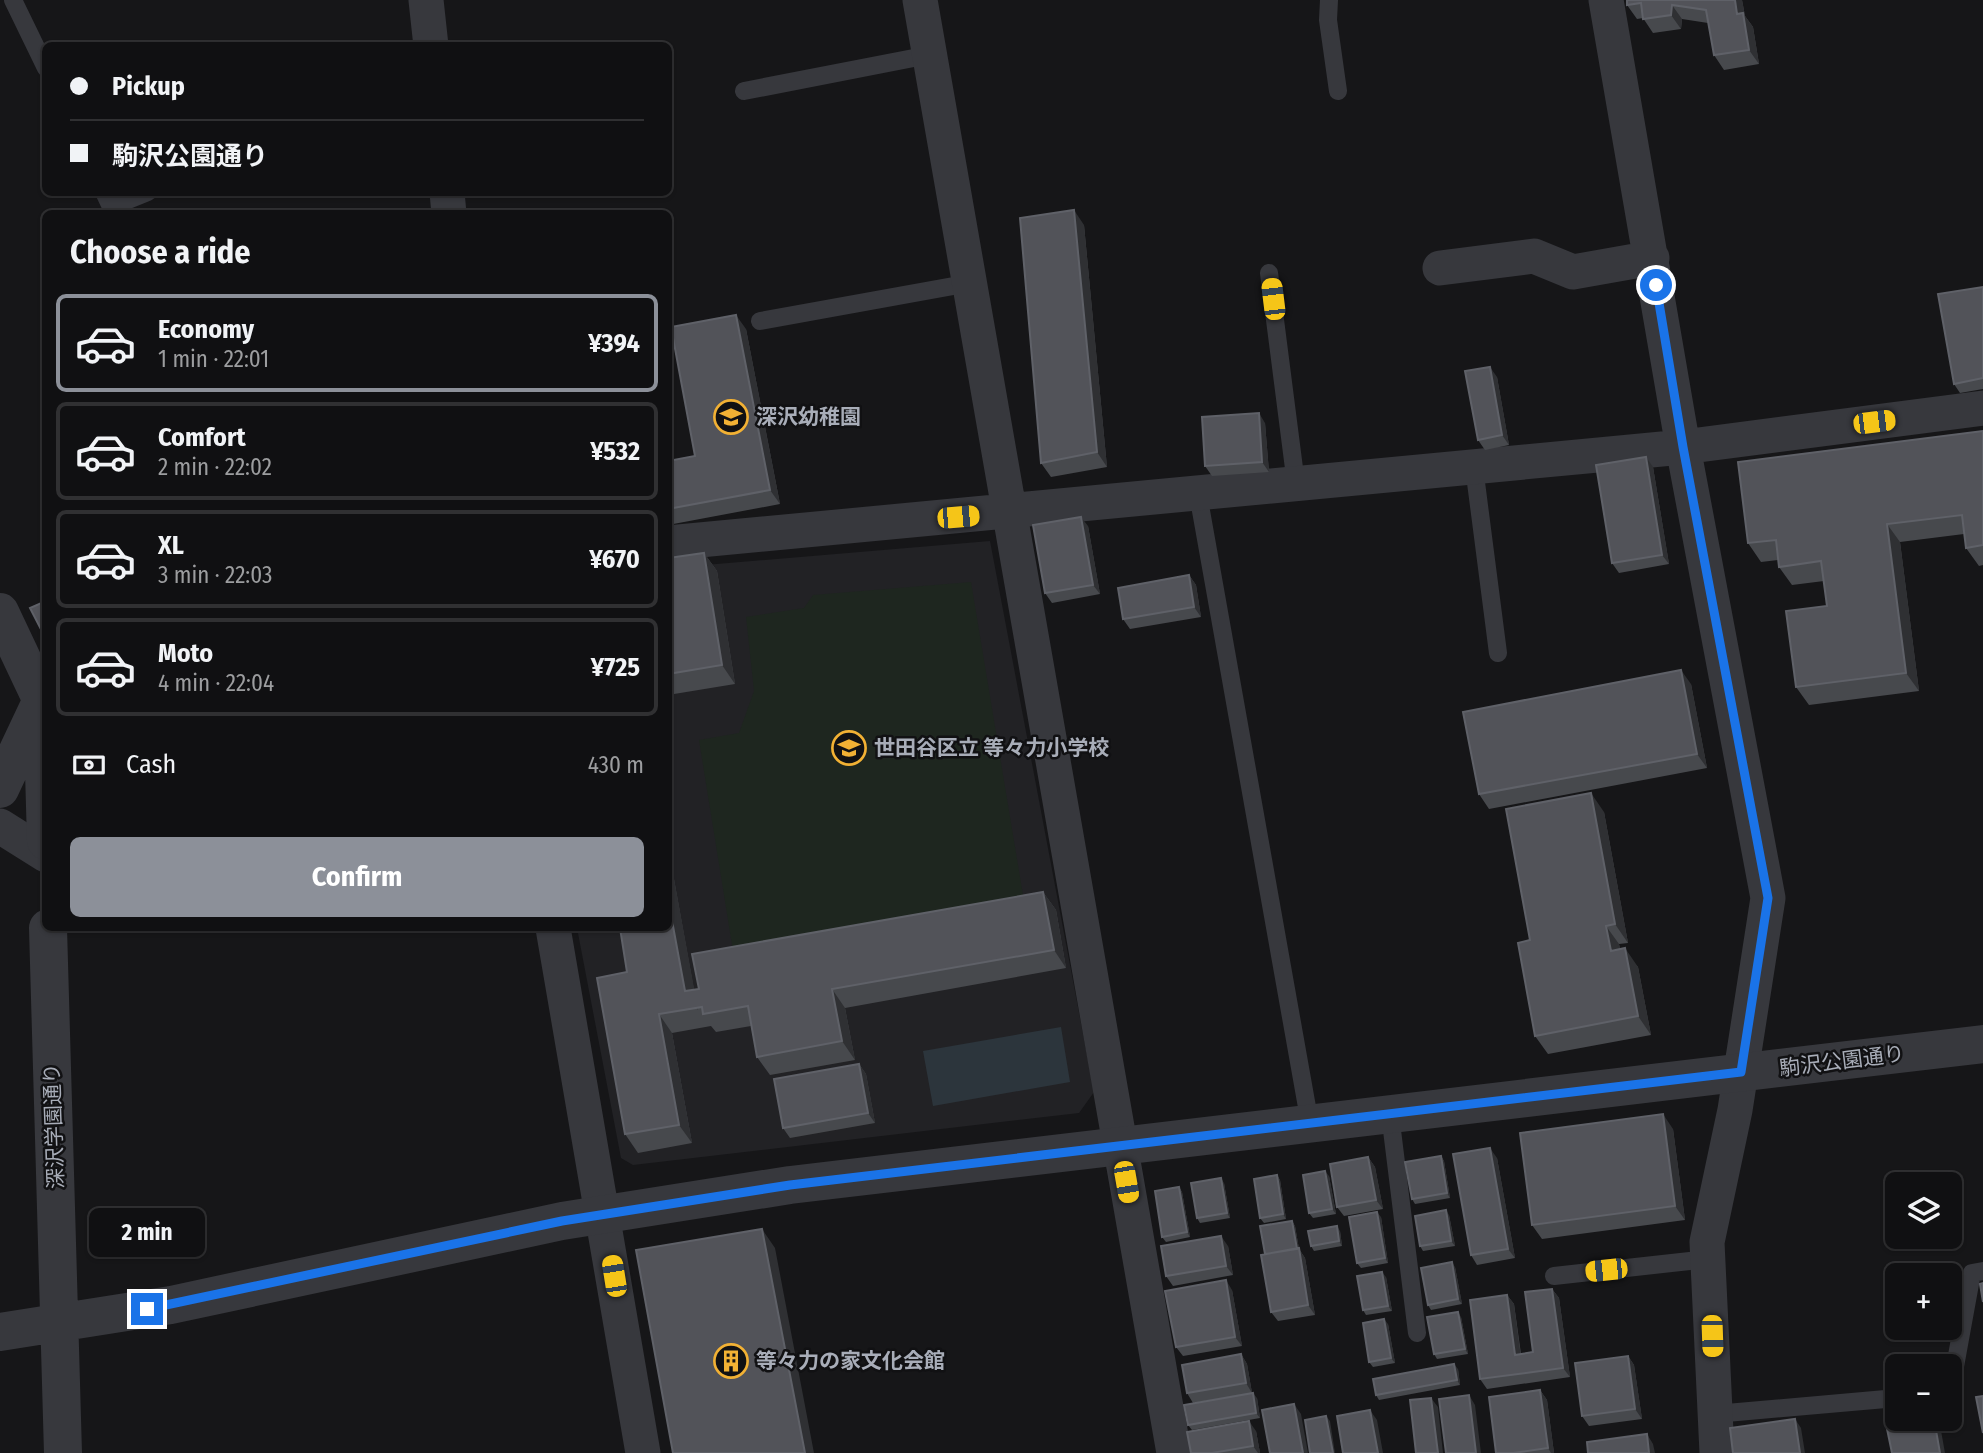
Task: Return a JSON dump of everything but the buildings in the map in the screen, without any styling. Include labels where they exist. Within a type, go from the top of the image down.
[{"type":"street","points":[[426,0],[431,42]]},
{"type":"street","points":[[920,0],[1174,1453]]},
{"type":"street","points":[[1606,0],[1683,447],[1768,898],[1741,1072],[1707,1242],[1717,1453]]},
{"type":"street","points":[[1440,268],[1534,256],[1573,272],[1652,258]]},
{"type":"street","points":[[672,543],[1683,447],[1983,408]]},
{"type":"street","points":[[0,612],[42,696]]},
{"type":"street","points":[[0,789],[42,704]]},
{"type":"street","points":[[0,826],[42,852]]},
{"type":"street","name":"深沢学園通り","points":[[48,931],[63,1453]]},
{"type":"street","points":[[554,931],[643,1453]]},
{"type":"street","name":"駒沢公園通り","points":[[0,1332],[59,1325],[601,1215],[790,1185],[1983,1044]]},
{"type":"lane","points":[[13,0],[42,60]]},
{"type":"lane","points":[[1329,0],[1328,20],[1339,91]]},
{"type":"lane","points":[[744,91],[929,55]]},
{"type":"lane","points":[[106,196],[111,207],[138,196]]},
{"type":"lane","points":[[1269,273],[1296,484]]},
{"type":"lane","points":[[760,321],[970,282]]},
{"type":"lane","points":[[1474,467],[1498,653]]},
{"type":"lane","points":[[1198,494],[1310,1124]]},
{"type":"lane","points":[[1390,1114],[1417,1333]]},
{"type":"lane","points":[[1554,1276],[1708,1259]]},
{"type":"lane","points":[[1957,1354],[1972,1273],[1983,1271]]},
{"type":"lane","points":[[1715,1413],[1885,1399]]},
{"type":"shaded area","name":"世田谷区立 等々力小学校","points":[[990,541],[1094,1092],[1079,1113],[633,1165],[621,1158],[578,931],[672,931],[672,568]]},
{"type":"shaded area","points":[[971,582],[1024,901],[733,951],[699,740],[739,733],[754,691],[746,617],[804,608],[813,595]]},
{"type":"shaded area","points":[[1061,1027],[1070,1082],[933,1106],[923,1051]]},
{"type":"place","name":"深沢幼稚園","points":[[731,417]]},
{"type":"place","name":"世田谷区立 等々力小学校","points":[[849,748]]},
{"type":"place","name":"等々力の家文化会館","points":[[731,1361]]},
{"type":"route","points":[[147,1309],[562,1221],[790,1185],[1741,1072],[1768,898],[1683,447],[1656,285]]}]
